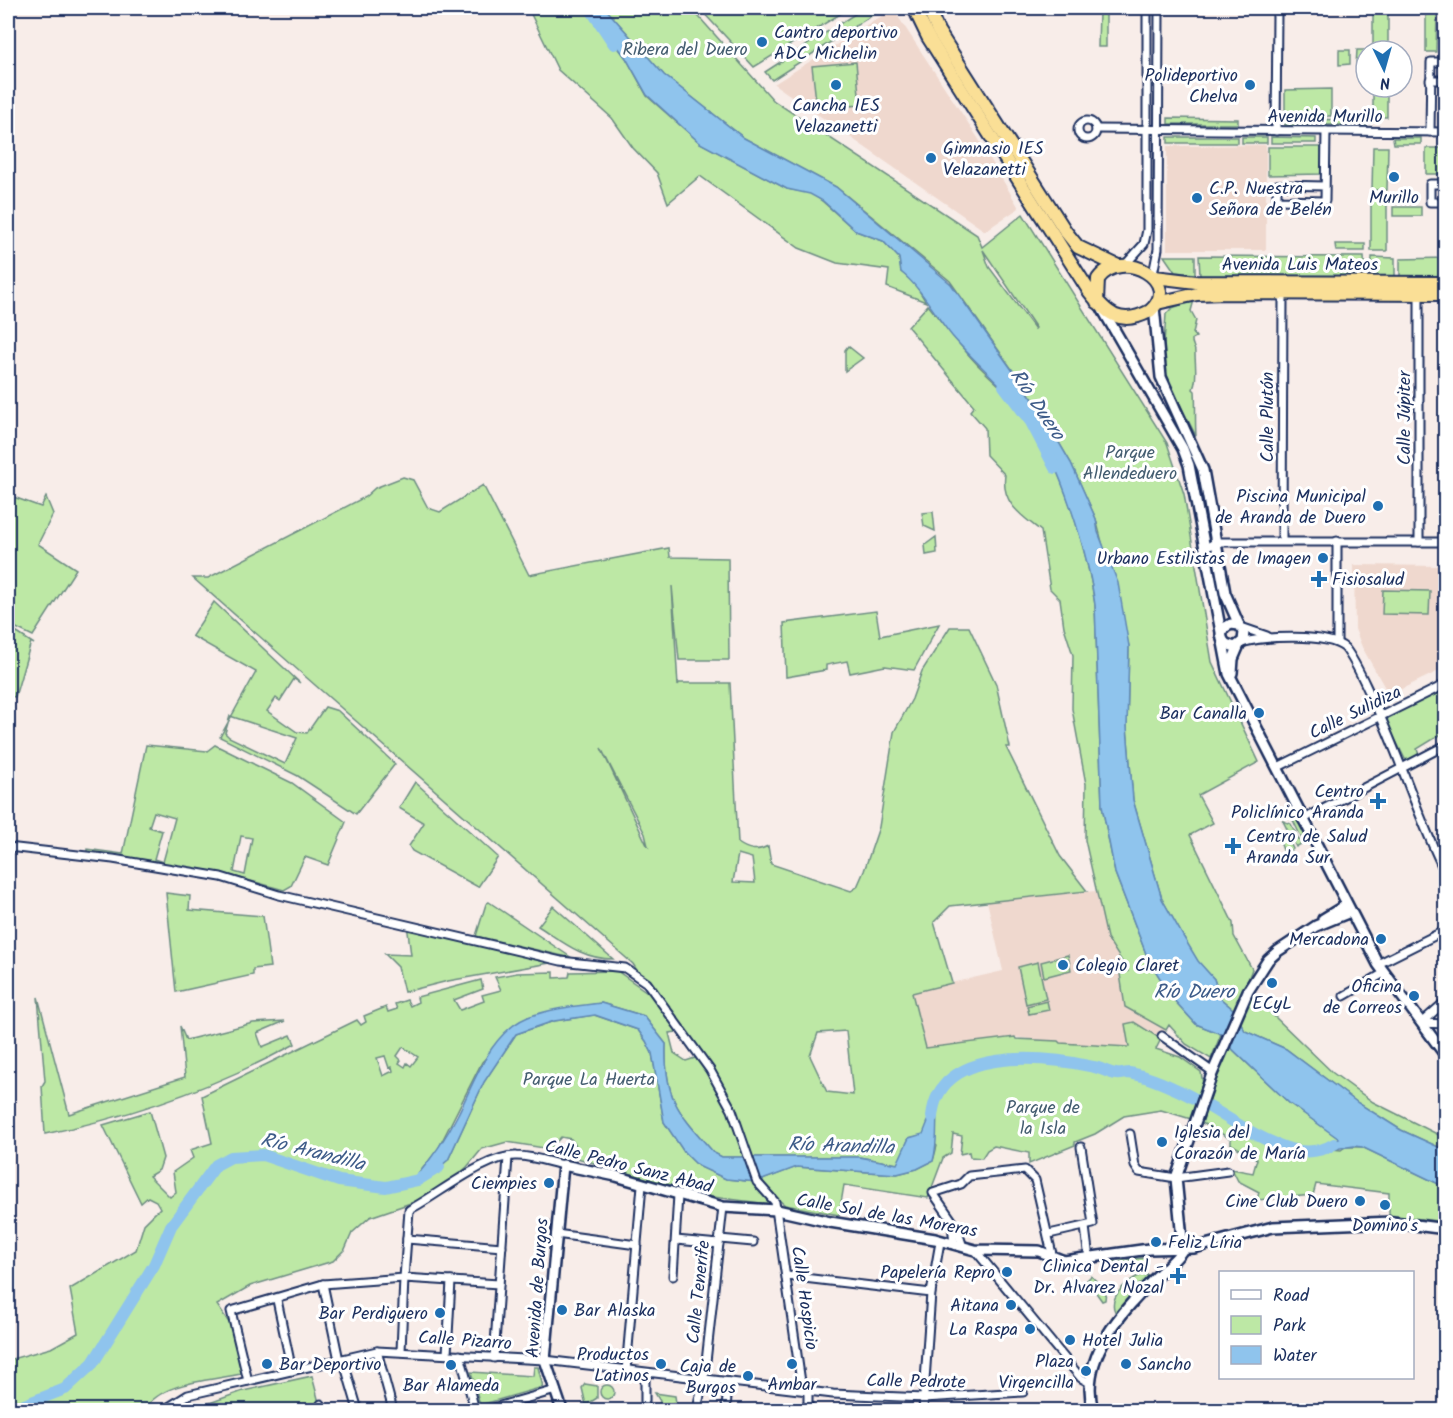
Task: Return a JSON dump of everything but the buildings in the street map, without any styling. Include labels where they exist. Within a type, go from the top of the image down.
[{"type":"highway","points":[[914,8],[946,67],[1100,306],[1118,317],[1134,318],[1159,304],[1158,286],[1154,276],[1121,266],[1078,247],[1066,232],[945,41],[928,8]]},
{"type":"highway","points":[[1100,306],[1098,279],[1105,271],[1121,266]]},
{"type":"highway","name":"Avenida Luis Mateos","points":[[1154,276],[1196,282],[1446,283]]},
{"type":"highway","name":"Avenida Luis Mateos","points":[[1159,304],[1197,294],[1446,294]]},
{"type":"street","points":[[1121,266],[1143,246],[1147,230],[1147,8]]},
{"type":"street","points":[[1154,276],[1158,250],[1159,8]]},
{"type":"street","points":[[1276,131],[1277,13]]},
{"type":"street","points":[[1430,132],[1431,62],[1446,62]]},
{"type":"street","points":[[1430,80],[1446,80]]},
{"type":"street","name":"Avenida Murillo","points":[[1096,129],[1446,132]]},
{"type":"street","points":[[1325,186],[1277,185],[1277,200],[1325,201],[1326,131]]},
{"type":"street","points":[[1446,184],[1430,184],[1430,202],[1446,202]]},
{"type":"street","name":"Calle Plutón","points":[[1282,293],[1282,541]]},
{"type":"street","name":"Calle Júpiter","points":[[1419,294],[1419,542]]},
{"type":"street","points":[[1157,330],[1159,304]]},
{"type":"street","points":[[1159,304],[1157,330],[1161,377],[1203,470],[1225,593],[1245,637],[1232,663],[1232,681]]},
{"type":"street","points":[[1100,306],[1183,449],[1197,498],[1232,681],[1378,964],[1446,1056]]},
{"type":"street","points":[[1336,541],[1337,642]]},
{"type":"street","points":[[1206,548],[1216,542],[1446,542]]},
{"type":"street","points":[[1222,637],[1227,626],[1240,626],[1275,638]]},
{"type":"street","points":[[1222,637],[1229,646],[1275,638],[1337,642],[1349,653],[1381,715],[1426,836],[1446,874]]},
{"type":"street","name":"Calle Sulidiza","points":[[1278,767],[1446,684]]},
{"type":"street","points":[[1302,820],[1446,745]]},
{"type":"street","points":[[8,847],[113,859],[221,877],[279,895],[561,961],[606,964],[631,970],[659,998],[710,1070],[732,1110],[758,1182],[775,1202],[777,1210]]},
{"type":"street","points":[[1093,1410],[1089,1383],[1105,1340],[1120,1315],[1183,1249],[1176,1178],[1213,1072],[1248,991],[1274,954],[1348,908]]},
{"type":"street","points":[[1378,964],[1446,930]]},
{"type":"street","points":[[1344,996],[1384,973]]},
{"type":"street","points":[[1421,1023],[1446,1001]]},
{"type":"street","points":[[1421,1023],[1446,1024]]},
{"type":"street","points":[[1162,1036],[1213,1072]]},
{"type":"street","points":[[1130,1134],[1137,1170],[1144,1174],[1176,1178],[1228,1171]]},
{"type":"street","points":[[1049,1234],[1092,1225],[1081,1147]]},
{"type":"street","points":[[494,1358],[508,1156]]},
{"type":"street","name":"Calle Pedro Sanz Abad","points":[[401,1351],[409,1210],[434,1197],[484,1164],[508,1156],[525,1157],[595,1171],[723,1207],[777,1210]]},
{"type":"street","name":"Avenida de Burgos","points":[[561,1410],[545,1360],[563,1165]]},
{"type":"street","points":[[958,1246],[952,1223],[933,1193],[961,1184],[969,1176],[1028,1170],[1035,1180],[1056,1257]]},
{"type":"street","points":[[626,1371],[642,1185]]},
{"type":"street","points":[[673,1276],[678,1195]]},
{"type":"street","name":"Calle Tenerife","points":[[698,1410],[704,1380],[723,1207]]},
{"type":"street","name":"Calle Sol de las Moreras","points":[[777,1210],[830,1222],[938,1240],[975,1250],[1039,1251],[1056,1257],[1089,1258],[1149,1249],[1183,1249],[1273,1227],[1392,1222],[1446,1229]]},
{"type":"street","name":"Calle Hospicio","points":[[777,1210],[808,1410]]},
{"type":"street","points":[[923,1410],[931,1293],[938,1240],[952,1223]]},
{"type":"street","points":[[1085,1227],[1089,1258]]},
{"type":"street","points":[[556,1234],[637,1245]]},
{"type":"street","points":[[676,1240],[753,1242]]},
{"type":"street","points":[[407,1241],[502,1248]]},
{"type":"street","points":[[975,1250],[1081,1378],[1089,1383]]},
{"type":"street","points":[[986,1264],[990,1250]]},
{"type":"street","points":[[787,1276],[931,1293]]},
{"type":"street","points":[[248,1381],[231,1311],[277,1300],[323,1284],[404,1278],[500,1284]]},
{"type":"street","points":[[447,1354],[451,1281]]},
{"type":"street","points":[[323,1284],[341,1359],[358,1410]]},
{"type":"street","points":[[277,1300],[292,1371]]},
{"type":"street","points":[[377,1351],[393,1410]]},
{"type":"street","name":"Calle Pizarro","points":[[164,1410],[172,1408],[188,1395],[377,1351],[545,1360],[805,1390]]},
{"type":"street","points":[[460,1355],[475,1410]]},
{"type":"street","points":[[645,1373],[645,1410]]},
{"type":"street","points":[[726,1410],[728,1382]]},
{"type":"street","points":[[486,1410],[556,1390]]},
{"type":"street","name":"Calle Pedrote","points":[[805,1390],[924,1398],[1023,1392]]},
{"type":"shaded area","points":[[893,9],[978,138],[1019,208],[985,231],[774,84]]},
{"type":"shaded area","name":"C.P. Nuestra Señora de Belén","points":[[1266,145],[1266,250],[1167,250],[1167,146]]},
{"type":"shaded area","points":[[1354,565],[1445,566],[1445,668],[1389,695],[1362,647],[1355,629]]},
{"type":"shaded area","name":"Colegio Claret","points":[[1096,891],[1107,938],[1138,989],[1168,1024],[1156,1049],[1060,1043],[1015,1037],[926,1049],[912,992],[1003,971],[987,901]]},
{"type":"green space","points":[[528,8],[584,8],[593,13],[626,58],[647,96],[700,143],[787,189],[810,193],[856,231],[883,241],[899,258],[901,272],[914,282],[926,302],[887,287],[889,270],[837,263],[799,248],[700,176],[668,203],[657,173],[633,148],[612,118],[558,70]]},
{"type":"green space","points":[[605,8],[691,8],[774,101],[977,235],[982,247],[1023,214],[1167,443],[1184,494],[1212,662],[1259,762],[1198,795],[1213,823],[1190,835],[1233,923],[1234,936],[1252,969],[1245,988],[1333,1073],[1373,1102],[1445,1138],[1445,1150],[1401,1130],[1358,1103],[1286,1049],[1245,1031],[1234,1010],[1220,998],[1214,979],[1198,962],[1183,936],[1162,899],[1133,800],[1127,727],[1129,646],[1096,519],[1071,463],[1037,405],[950,281],[836,187],[744,138],[664,75]],"holes":[[[983,250],[1036,328],[989,267]]]},
{"type":"green space","name":"Cantro deportivo ADC Michelin","points":[[699,8],[850,8],[754,67]]},
{"type":"green space","points":[[864,8],[875,8],[877,12],[772,80],[765,72]]},
{"type":"green space","points":[[1099,13],[1106,14],[1106,47],[1098,47]]},
{"type":"green space","points":[[1373,13],[1388,13],[1388,39],[1373,39]]},
{"type":"green space","points":[[1426,13],[1437,13],[1436,52],[1426,52]]},
{"type":"green space","points":[[1339,50],[1350,50],[1350,64],[1339,65]]},
{"type":"green space","name":"Cancha IES Velazanetti","points":[[856,62],[860,105],[817,109],[812,66]]},
{"type":"green space","points":[[1331,89],[1331,116],[1285,116],[1285,90]]},
{"type":"green space","points":[[1373,99],[1387,99],[1387,117],[1373,117]]},
{"type":"green space","points":[[1168,118],[1238,119],[1238,124],[1168,124]]},
{"type":"green space","points":[[1285,119],[1367,120],[1367,125],[1319,125],[1318,121],[1314,121],[1314,125],[1285,125]]},
{"type":"green space","points":[[1168,137],[1238,137],[1238,143],[1168,143]]},
{"type":"green space","points":[[1242,137],[1267,137],[1267,143],[1242,143]]},
{"type":"green space","points":[[1271,137],[1316,138],[1316,143],[1271,143]]},
{"type":"green space","points":[[1393,138],[1421,138],[1421,144],[1394,144]]},
{"type":"green space","points":[[1268,147],[1321,147],[1322,174],[1268,175]]},
{"type":"green space","points":[[1373,147],[1388,147],[1387,190],[1372,190]]},
{"type":"green space","points":[[1426,148],[1445,148],[1445,174],[1426,174]]},
{"type":"green space","points":[[1371,199],[1387,200],[1387,251],[1371,251]]},
{"type":"green space","points":[[1393,207],[1421,207],[1421,216],[1393,216]]},
{"type":"green space","points":[[1335,244],[1365,244],[1365,251],[1336,251]]},
{"type":"green space","points":[[1164,256],[1195,256],[1195,274],[1175,272]]},
{"type":"green space","points":[[1199,256],[1364,257],[1365,277],[1200,276]]},
{"type":"green space","points":[[1372,257],[1395,258],[1395,277],[1371,276]]},
{"type":"green space","points":[[1445,258],[1445,277],[1400,277],[1400,259]]},
{"type":"green space","points":[[1194,300],[1191,311],[1196,320],[1193,333],[1196,337],[1192,341],[1195,352],[1196,376],[1193,389],[1195,391],[1196,436],[1166,377],[1163,359],[1166,314],[1172,308]]},
{"type":"green space","points":[[928,305],[967,353],[1026,413],[1042,440],[1063,485],[1086,559],[1095,605],[1102,806],[1115,873],[1148,959],[1173,999],[1196,1024],[1221,1034],[1211,1059],[1186,1044],[1169,1025],[1166,1030],[1125,1007],[1120,974],[1128,971],[1107,938],[1085,840],[1086,784],[1072,709],[1073,655],[1064,627],[1060,599],[1050,589],[1041,531],[1020,514],[1009,501],[1005,475],[986,455],[985,428],[970,411],[974,406],[908,327]]},
{"type":"green space","points":[[848,346],[863,358],[845,371],[845,350]]},
{"type":"green space","points":[[403,477],[413,480],[428,508],[440,512],[483,485],[529,575],[669,548],[670,557],[728,558],[729,660],[679,660],[672,586],[678,686],[679,683],[730,683],[738,843],[753,849],[768,846],[771,864],[851,891],[857,887],[864,871],[879,827],[894,732],[912,699],[922,671],[950,627],[969,627],[996,684],[1010,747],[1006,747],[1060,856],[1087,891],[950,906],[934,922],[952,983],[912,993],[926,1048],[1015,1037],[1016,1039],[1058,1041],[1060,1043],[1129,1047],[1125,1024],[1134,1022],[1161,1039],[1156,1049],[1180,1057],[1201,1072],[1203,1084],[1191,1119],[1161,1110],[1124,1116],[1095,1134],[1075,1142],[1075,1145],[1029,1164],[1029,1153],[994,1146],[987,1150],[982,1158],[970,1157],[969,1152],[960,1154],[962,1136],[953,1134],[951,1153],[943,1158],[928,1198],[844,1185],[839,1215],[785,1205],[757,1182],[756,1188],[768,1199],[769,1204],[705,1196],[577,1158],[578,1149],[571,1139],[561,1137],[550,1149],[507,1142],[482,1149],[467,1167],[437,1194],[370,1217],[352,1233],[345,1249],[333,1261],[250,1286],[217,1305],[236,1333],[241,1374],[174,1388],[152,1400],[144,1410],[8,1410],[8,1360],[51,1348],[78,1333],[70,1289],[136,1250],[144,1224],[160,1208],[156,1201],[148,1197],[141,1203],[103,1125],[150,1111],[163,1158],[159,1170],[149,1176],[170,1197],[176,1192],[173,1172],[193,1158],[190,1150],[212,1143],[202,1096],[357,1020],[361,1025],[366,1022],[364,1016],[386,1007],[388,1012],[397,1009],[395,1004],[407,1000],[410,1006],[418,1002],[417,997],[481,980],[483,989],[454,1000],[460,1010],[484,1001],[482,995],[501,990],[495,977],[517,973],[554,972],[554,978],[569,977],[570,972],[617,971],[650,994],[668,1018],[633,964],[193,578],[208,578],[365,497],[375,488]],"holes":[[[601,748],[645,834],[647,845]],[[738,854],[752,858],[755,883],[733,882]],[[601,1003],[644,1016],[666,1044],[668,1079],[676,1104],[683,1116],[714,1153],[722,1157],[859,1157],[898,1164],[909,1138],[923,1135],[937,1146],[933,1161],[917,1169],[897,1174],[796,1167],[757,1182],[726,1179],[698,1166],[684,1152],[664,1122],[652,1053],[638,1030],[594,1015],[554,1021],[516,1034],[484,1082],[448,1160],[416,1177],[438,1149],[482,1062],[528,1017]],[[846,1031],[853,1095],[827,1092],[810,1056],[818,1033]],[[677,1032],[696,1057],[686,1061],[674,1053],[669,1033]],[[403,1047],[418,1057],[411,1066],[407,1063],[405,1067],[399,1063],[401,1060],[397,1056]],[[385,1056],[389,1068],[392,1067],[393,1071],[383,1076],[377,1058]]]},
{"type":"green space","points":[[8,495],[41,507],[46,497],[53,514],[38,544],[76,569],[33,636],[8,624]]},
{"type":"green space","points":[[933,512],[935,531],[924,526],[922,513]]},
{"type":"green space","points":[[936,537],[937,553],[926,555],[925,545]]},
{"type":"green space","points":[[1383,590],[1430,591],[1429,615],[1382,614]]},
{"type":"green space","points":[[214,602],[300,683],[294,679],[280,701],[276,698],[267,711],[297,732],[307,733],[325,707],[338,711],[395,764],[356,814],[298,776],[220,737],[228,722],[225,733],[229,737],[285,764],[297,738],[231,716],[256,672],[192,636]]},
{"type":"green space","points":[[876,611],[880,636],[939,624],[914,670],[885,666],[850,673],[847,661],[826,665],[826,670],[786,677],[784,623]]},
{"type":"green space","points":[[8,627],[31,642],[15,697],[8,696]]},
{"type":"green space","points":[[1445,688],[1445,732],[1417,749],[1419,755],[1411,760],[1405,759],[1387,723],[1388,717]]},
{"type":"green space","points":[[146,745],[207,751],[215,745],[292,783],[346,822],[328,865],[305,857],[291,886],[284,890],[222,873],[87,853],[87,849],[123,854]],"holes":[[[154,812],[175,818],[163,862],[154,859],[162,831],[149,827]],[[241,836],[252,838],[245,875],[234,872]]]},
{"type":"green space","points":[[415,782],[498,857],[478,887],[412,851],[409,846],[424,823],[399,808]]},
{"type":"green space","points":[[1295,812],[1307,836],[1302,839],[1290,814]]},
{"type":"green space","points":[[1283,821],[1291,824],[1301,844],[1296,847]]},
{"type":"green space","points":[[1285,833],[1293,849],[1284,853],[1278,836]]},
{"type":"green space","points":[[166,893],[190,896],[189,910],[263,916],[270,967],[253,969],[253,975],[176,992]]},
{"type":"green space","points":[[489,902],[572,958],[476,936],[486,904]]},
{"type":"green space","points":[[553,906],[613,959],[582,953],[538,926]]},
{"type":"green space","points":[[407,924],[561,961],[448,981],[404,992],[398,967],[385,954],[411,955]]},
{"type":"green space","points":[[1068,955],[1071,970],[1044,977],[1041,962]]},
{"type":"green space","points":[[1038,962],[1046,999],[1026,1004],[1018,967]]},
{"type":"green space","points":[[38,997],[69,1114],[185,1077],[180,1026],[186,1040],[253,1023],[285,1021],[257,1033],[262,1047],[291,1035],[295,1044],[204,1087],[142,1109],[45,1134],[42,1086],[45,1081]]},
{"type":"green space","points":[[1047,1001],[1049,1010],[1029,1014],[1027,1006]]},
{"type":"green space","points":[[1230,1047],[1289,1103],[1340,1139],[1322,1148],[1341,1150],[1345,1147],[1362,1147],[1445,1187],[1445,1222],[1389,1215],[1389,1193],[1316,1184],[1313,1195],[1257,1200],[1259,1192],[1238,1181],[1232,1169],[1253,1173],[1257,1159],[1231,1144],[1231,1139],[1202,1123],[1219,1071]]},
{"type":"green space","points":[[1147,1259],[1148,1264],[1139,1275],[1130,1274],[1115,1262]]},
{"type":"green space","points":[[1141,1275],[1150,1275],[1116,1313],[1114,1301],[1116,1296],[1125,1285]]},
{"type":"green space","points":[[1091,1276],[1106,1290],[1105,1300],[1102,1301],[1087,1280]]},
{"type":"green space","points":[[534,1367],[538,1367],[543,1387],[480,1405],[471,1372],[533,1376]]},
{"type":"green space","points":[[312,1376],[321,1410],[190,1410],[243,1391]]},
{"type":"green space","points":[[585,1384],[597,1386],[597,1398],[586,1405],[582,1388]]},
{"type":"green space","points":[[607,1385],[612,1387],[614,1392],[612,1397],[607,1399],[602,1397],[600,1392],[602,1387]]},
{"type":"green space","points":[[655,1393],[675,1396],[676,1403],[657,1409],[660,1401]]},
{"type":"water","name":"Río Duero","points":[[583,8],[605,8],[664,75],[744,138],[836,187],[951,284],[1037,405],[1071,463],[1096,519],[1098,532],[1118,583],[1129,646],[1127,727],[1133,800],[1162,899],[1198,961],[1214,979],[1220,998],[1234,1010],[1245,1031],[1286,1049],[1358,1103],[1401,1130],[1445,1150],[1445,1187],[1362,1147],[1321,1151],[1339,1139],[1289,1103],[1226,1043],[1221,1034],[1196,1024],[1173,999],[1148,959],[1115,873],[1102,806],[1095,605],[1086,560],[1062,484],[1030,420],[952,336],[922,294],[901,272],[899,258],[883,241],[856,231],[823,201],[810,194],[787,189],[700,143],[647,95],[626,58],[595,16]]},
{"type":"water","name":"Río Arandilla","points":[[601,1003],[644,1016],[666,1044],[668,1079],[676,1104],[683,1116],[714,1153],[722,1157],[859,1157],[897,1164],[909,1138],[923,1134],[938,1096],[933,1161],[917,1169],[897,1174],[797,1167],[757,1182],[726,1179],[698,1166],[684,1152],[664,1122],[652,1053],[638,1030],[595,1015],[554,1021],[516,1034],[484,1082],[448,1160],[433,1173],[418,1180],[416,1177],[448,1132],[477,1074],[493,1046],[503,1034],[514,1024],[546,1011]]},
{"type":"waterway","name":"Río Duero","points":[[590,8],[614,44]]},
{"type":"waterway","name":"Río Duero","points":[[1004,386],[1031,422],[1055,468]]},
{"type":"waterway","name":"Río Arandilla","points":[[932,1117],[939,1094],[953,1077],[973,1067],[996,1061],[1048,1060],[1094,1067],[1116,1074],[1129,1073],[1151,1079],[1188,1095],[1259,1136],[1290,1149],[1313,1151],[1334,1144]]},
{"type":"waterway","name":"Río Arandilla","points":[[11,1410],[65,1389],[93,1363],[154,1265],[171,1226],[216,1165],[231,1157],[263,1155],[339,1181],[386,1187],[418,1180],[439,1167]]},
{"type":"place","name":"Cantro deportivo ADC Michelin","points":[[762,42]]},
{"type":"place","name":"Cancha IES Velazanetti","points":[[836,85]]},
{"type":"place","name":"Polideportivo Chelva","points":[[1250,85]]},
{"type":"place","name":"Gimnasio IES Velazanetti","points":[[931,158]]},
{"type":"place","name":"Murillo","points":[[1394,177]]},
{"type":"place","name":"C.P. Nuestra Señora de Belén","points":[[1197,198]]},
{"type":"place","name":"Piscina Municipal de Aranda de Duero","points":[[1378,506]]},
{"type":"place","name":"Urbano Estilistas de Imagen","points":[[1323,558]]},
{"type":"place","name":"Fisiosalud","points":[[1319,579]]},
{"type":"place","name":"Bar Canalla","points":[[1259,713]]},
{"type":"place","name":"Centro Policlínico Aranda","points":[[1378,801]]},
{"type":"place","name":"Centro de Salud Aranda Sur","points":[[1233,846]]},
{"type":"place","name":"Mercadona","points":[[1381,939]]},
{"type":"place","name":"Colegio Claret","points":[[1063,965]]},
{"type":"place","name":"ECyL","points":[[1272,983]]},
{"type":"place","name":"Oficina de Correos","points":[[1414,996]]},
{"type":"place","name":"Iglesia del Corazón de María","points":[[1162,1142]]},
{"type":"place","name":"Ciempies","points":[[549,1183]]},
{"type":"place","name":"Cine Club Duero","points":[[1360,1201]]},
{"type":"place","name":"Domino's","points":[[1385,1205]]},
{"type":"place","name":"Feliz Líria","points":[[1156,1242]]},
{"type":"place","name":"Papelería Repro","points":[[1007,1272]]},
{"type":"place","name":"Clinica Dental - Dr. Alvarez Nozal","points":[[1178,1276]]},
{"type":"place","name":"Aitana","points":[[1011,1305]]},
{"type":"place","name":"Bar Alaska","points":[[562,1310]]},
{"type":"place","name":"Bar Perdiguero","points":[[440,1313]]},
{"type":"place","name":"La Raspa","points":[[1030,1329]]},
{"type":"place","name":"Hotel Julia","points":[[1070,1340]]},
{"type":"place","name":"Bar Deportivo","points":[[267,1364]]},
{"type":"place","name":"Productos Latinos","points":[[661,1364]]},
{"type":"place","name":"Ambar","points":[[792,1364]]},
{"type":"place","name":"Sancho","points":[[1126,1364]]},
{"type":"place","name":"Bar Alameda","points":[[451,1365]]},
{"type":"place","name":"Plaza Virgencilla","points":[[1086,1371]]},
{"type":"place","name":"Caja de Burgos","points":[[748,1376]]},
{"type":"park label","name":"Ribera del Duero","points":[[685,49]]},
{"type":"park label","name":"Parque Allendeduero","points":[[1130,462]]},
{"type":"park label","name":"Parque La Huerta","points":[[589,1079]]},
{"type":"park label","name":"Parque de la Isla","points":[[1043,1117]]}]
